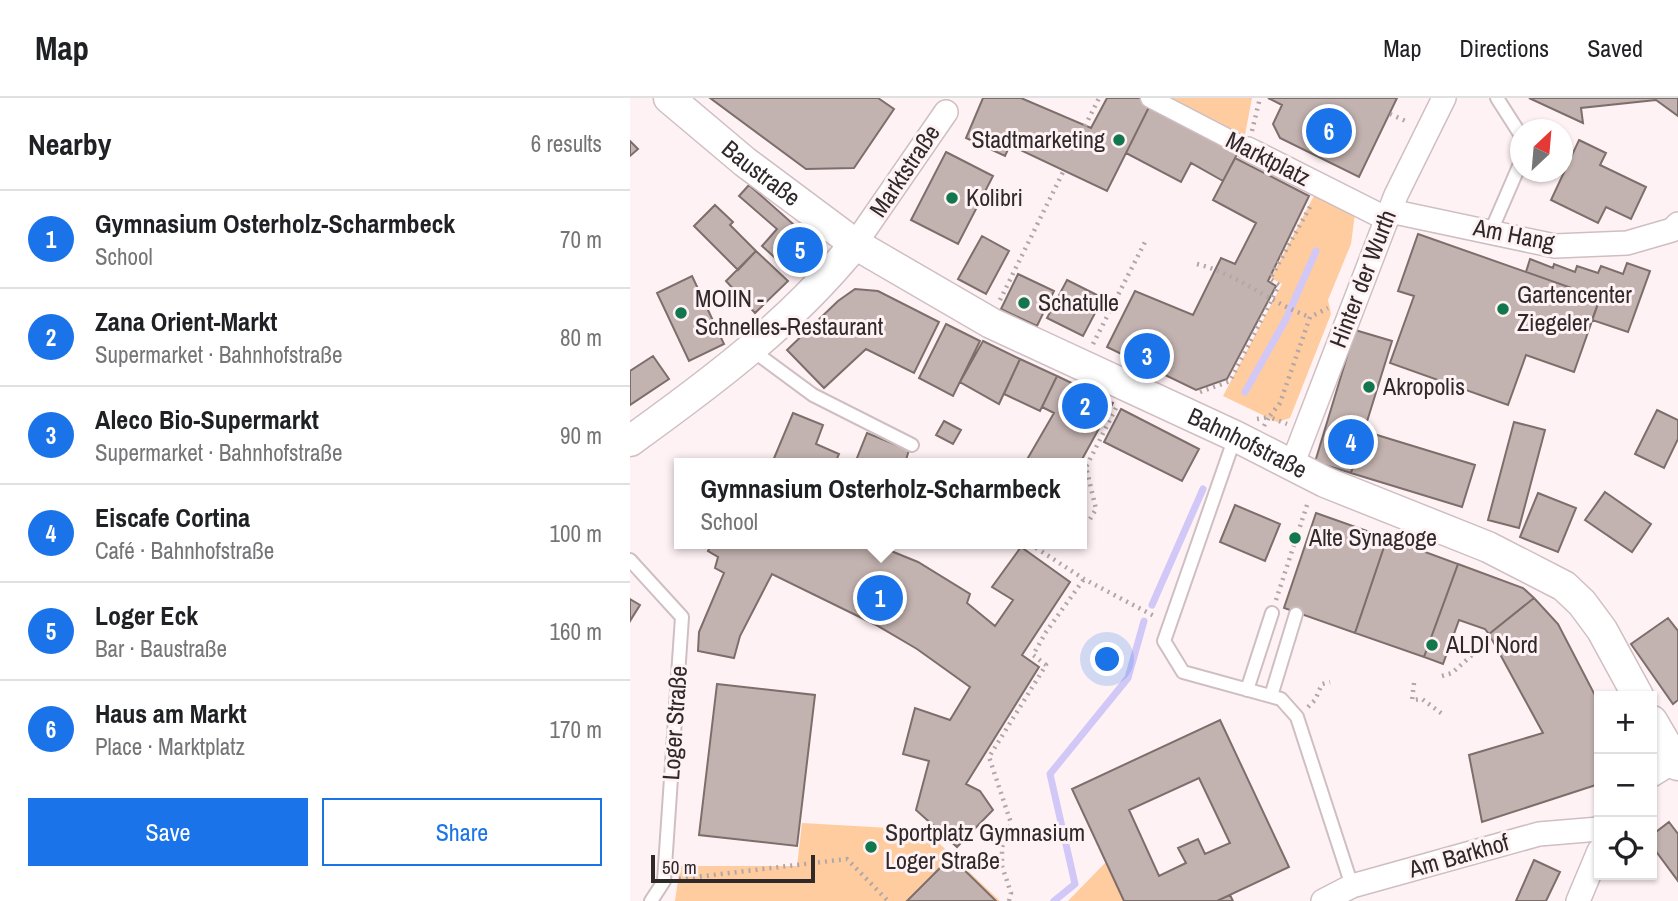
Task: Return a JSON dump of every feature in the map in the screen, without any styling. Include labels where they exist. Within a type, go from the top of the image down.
[{"type":"street","name":"Baustraße","points":[[669,98],[745,162],[855,244]]},
{"type":"street","name":"Marktplatz","points":[[1150,98],[1248,149],[1388,215]]},
{"type":"street","name":"Hinter der Wurth","points":[[1304,471],[1388,215],[1444,98]]},
{"type":"street","name":"Marktstraße","points":[[855,244],[951,105]]},
{"type":"street","name":"Am Hang","points":[[1388,215],[1491,231],[1555,246],[1628,243],[1672,230],[1678,225]]},
{"type":"street","points":[[630,441],[751,350],[825,282],[855,244]]},
{"type":"street","name":"Bahnhofstraße","points":[[855,244],[991,323],[1128,385],[1245,428],[1304,471],[1488,547],[1564,586],[1582,603],[1602,630],[1635,691]]},
{"type":"street","points":[[1657,733],[1671,765]]},
{"type":"street","name":"Am Barkhof","points":[[1323,901],[1352,886],[1539,834],[1594,829]]},
{"type":"street","points":[[1578,901],[1594,863]]},
{"type":"lane","points":[[1497,98],[1511,119]]},
{"type":"lane","points":[[1491,231],[1513,182]]},
{"type":"lane","points":[[751,350],[813,395],[912,445]]},
{"type":"lane","points":[[1245,428],[1194,552],[1164,641],[1183,672],[1281,699],[1297,717],[1352,886]]},
{"type":"lane","name":"Loger Straße","points":[[630,560],[682,617],[664,881],[651,901]]},
{"type":"lane","points":[[1247,690],[1272,613]]},
{"type":"lane","points":[[1271,696],[1296,614]]},
{"type":"path","points":[[1085,126],[1099,98]]},
{"type":"path","points":[[1248,149],[1260,98]]},
{"type":"path","points":[[996,307],[1063,170]]},
{"type":"path","points":[[1204,399],[1194,395],[1230,381],[1279,285],[1270,279],[1309,205],[1317,205]]},
{"type":"path","points":[[1089,351],[1145,243]]},
{"type":"path","points":[[1197,264],[1214,268],[1283,306],[1310,317],[1327,311],[1332,300]]},
{"type":"path","points":[[1245,428],[1269,417],[1280,403],[1310,317]]},
{"type":"path","points":[[1087,465],[1128,385]]},
{"type":"path","points":[[1087,471],[1096,509],[1090,519]]},
{"type":"path","points":[[1272,613],[1304,471]]},
{"type":"path","points":[[1038,549],[1084,579],[1169,624]]},
{"type":"path","points":[[1009,901],[1011,893],[1002,866],[1003,847],[1011,823],[989,757],[1046,665],[1033,656],[1046,632],[1084,579]]},
{"type":"path","points":[[1442,676],[1452,673],[1492,637]]},
{"type":"path","points":[[1315,701],[1322,684],[1330,682]]},
{"type":"path","points":[[1414,683],[1412,700],[1422,699],[1444,716]]},
{"type":"path","points":[[664,881],[847,859],[888,901]]},
{"type":"shaded area","points":[[1162,98],[1252,98],[1244,140]]},
{"type":"shaded area","points":[[1318,188],[1356,206],[1351,244],[1328,300],[1331,314],[1290,418],[1277,422],[1223,396],[1282,284],[1271,278]]},
{"type":"shaded area","name":"Sportplatz Gymnasium Loger Straße","points":[[802,823],[925,830],[1000,901],[675,901],[680,866],[797,866]]},
{"type":"shaded area","points":[[1106,862],[1124,901],[1068,901]]},
{"type":"building","points":[[710,98],[878,98],[894,109],[854,168],[806,169]]},
{"type":"building","points":[[983,98],[1021,98],[1091,128],[1107,98],[1140,98],[1151,103],[1107,191],[1010,145],[1005,156],[966,138]]},
{"type":"building","points":[[1268,98],[1397,98],[1359,177],[1280,138],[1273,124],[1282,105]]},
{"type":"building","points":[[1529,98],[1678,98],[1678,116],[1656,100],[1581,108],[1583,123]]},
{"type":"building","points":[[1150,105],[1240,149],[1223,181],[1191,163],[1181,182],[1126,153]]},
{"type":"building","points":[[1579,140],[1606,153],[1600,165],[1646,187],[1631,219],[1606,207],[1598,223],[1551,200],[1559,182],[1573,182],[1573,153]]},
{"type":"building","points":[[630,141],[638,149],[630,156]]},
{"type":"building","name":"Kolibri","points":[[946,152],[993,176],[958,244],[911,220]]},
{"type":"building","points":[[1235,158],[1309,196],[1268,281],[1276,286],[1227,379],[1196,390],[1107,347],[1135,291],[1193,315],[1221,258],[1235,264],[1256,223],[1213,200]]},
{"type":"building","points":[[749,185],[819,247],[794,275],[762,246],[777,229],[739,196]]},
{"type":"building","points":[[715,205],[733,222],[730,225],[756,251],[738,270],[694,226]]},
{"type":"building","name":"Gartencenter Ziegeler","points":[[1418,234],[1600,298],[1574,372],[1526,355],[1508,405],[1390,363],[1414,296],[1398,291]]},
{"type":"building","points":[[982,236],[1009,251],[986,294],[958,279]]},
{"type":"building","points":[[756,251],[788,281],[755,313],[726,281]]},
{"type":"building","points":[[1530,259],[1553,268],[1554,264],[1575,272],[1577,266],[1598,273],[1601,266],[1623,274],[1627,263],[1650,271],[1628,332],[1592,320],[1600,298],[1526,272]]},
{"type":"building","points":[[1018,274],[1054,291],[1037,326],[1001,309]]},
{"type":"building","points":[[692,276],[724,344],[689,361],[657,293]]},
{"type":"building","points":[[1067,280],[1103,298],[1083,336],[1047,318]]},
{"type":"building","points":[[855,289],[878,291],[939,322],[914,373],[866,349],[824,388],[787,350],[838,301]]},
{"type":"building","points":[[946,324],[980,341],[953,396],[919,378]]},
{"type":"building","points":[[1355,330],[1392,341],[1351,473],[1315,462]]},
{"type":"building","points":[[983,341],[1020,359],[999,404],[960,382]]},
{"type":"building","points":[[653,356],[669,379],[630,405],[630,371]]},
{"type":"building","points":[[1020,359],[1057,376],[1040,411],[1004,394]]},
{"type":"building","points":[[1057,376],[1113,403],[1083,458],[1028,458],[1054,413],[1042,407]]},
{"type":"building","points":[[1121,409],[1199,449],[1182,481],[1104,442]]},
{"type":"building","points":[[1657,410],[1678,420],[1678,439],[1664,468],[1635,454]]},
{"type":"building","points":[[793,413],[823,425],[816,444],[839,454],[837,458],[774,458]]},
{"type":"building","points":[[944,421],[961,430],[953,444],[936,435]]},
{"type":"building","points":[[1514,422],[1545,430],[1519,528],[1488,520]]},
{"type":"building","points":[[1364,431],[1475,465],[1462,507],[1351,473]]},
{"type":"building","points":[[867,433],[909,450],[907,458],[857,458]]},
{"type":"building","points":[[1605,492],[1651,524],[1632,552],[1585,520]]},
{"type":"building","points":[[1538,493],[1576,508],[1558,552],[1520,537]]},
{"type":"building","points":[[1235,505],[1280,524],[1265,561],[1220,542]]},
{"type":"building","points":[[1316,513],[1387,538],[1355,633],[1284,608]]},
{"type":"building","points":[[1387,538],[1458,564],[1424,657],[1355,633]]},
{"type":"building","points":[[886,549],[918,562],[970,594],[967,603],[995,626],[1013,600],[992,587],[1020,549],[1024,549],[1070,582],[1022,655],[1039,667],[966,784],[980,791],[993,810],[957,847],[916,810],[929,761],[903,754],[915,708],[950,720],[970,687],[917,649],[876,625],[772,574],[740,636],[734,658],[698,651],[699,632],[724,573],[715,568],[718,557],[708,551]]},
{"type":"building","points":[[1458,564],[1523,588],[1534,598],[1489,634],[1485,629],[1459,620],[1443,664],[1424,657]]},
{"type":"building","points":[[1534,598],[1558,624],[1594,693],[1594,786],[1482,822],[1469,755],[1543,733],[1489,634]]},
{"type":"building","points":[[630,599],[640,605],[630,621]]},
{"type":"building","points":[[1668,618],[1678,631],[1678,700],[1673,704],[1631,644]]},
{"type":"building","points":[[717,684],[815,695],[797,846],[699,835]]},
{"type":"building","points":[[1220,720],[1289,867],[1217,901],[1124,901],[1072,789]],"holes":[[[1199,778],[1230,843],[1205,854],[1198,839],[1178,848],[1186,863],[1159,876],[1129,810]]]},
{"type":"building","points":[[1669,822],[1678,834],[1678,881],[1657,853],[1657,831]]},
{"type":"building","points":[[951,857],[996,901],[907,901]]},
{"type":"building","points":[[1534,860],[1560,872],[1546,901],[1516,901]]},
{"type":"building","points":[[1230,895],[1233,901],[1217,901]]},
{"type":"waterway","points":[[1245,392],[1286,319],[1316,251]]},
{"type":"waterway","points":[[1152,605],[1203,489]]},
{"type":"waterway","points":[[1054,901],[1075,884],[1050,774],[1128,678],[1144,621]]},
{"type":"place","name":"Haus am Markt","points":[[1329,131]]},
{"type":"place","name":"Stadtmarketing","points":[[1119,140]]},
{"type":"place","name":"Kolibri","points":[[952,198]]},
{"type":"place","name":"Loger Eck","points":[[800,250]]},
{"type":"place","name":"Schatulle","points":[[1024,303]]},
{"type":"place","name":"Gartencenter Ziegeler","points":[[1503,309]]},
{"type":"place","name":"MOIIN - Schnelles-Restaurant","points":[[681,313]]},
{"type":"place","name":"Aleco Bio-Supermarkt","points":[[1147,356]]},
{"type":"place","name":"Akropolis","points":[[1369,387]]},
{"type":"place","name":"Zana Orient-Markt","points":[[1085,406]]},
{"type":"place","name":"Eiscafe Cortina","points":[[1351,442]]},
{"type":"place","name":"Alte Synagoge","points":[[1295,538]]},
{"type":"place","name":"Gymnasium Osterholz-Scharmbeck","points":[[880,598]]},
{"type":"place","name":"ALDI Nord","points":[[1432,645]]},
{"type":"place","name":"Sportplatz Gymnasium Loger Straße","points":[[871,847]]}]
